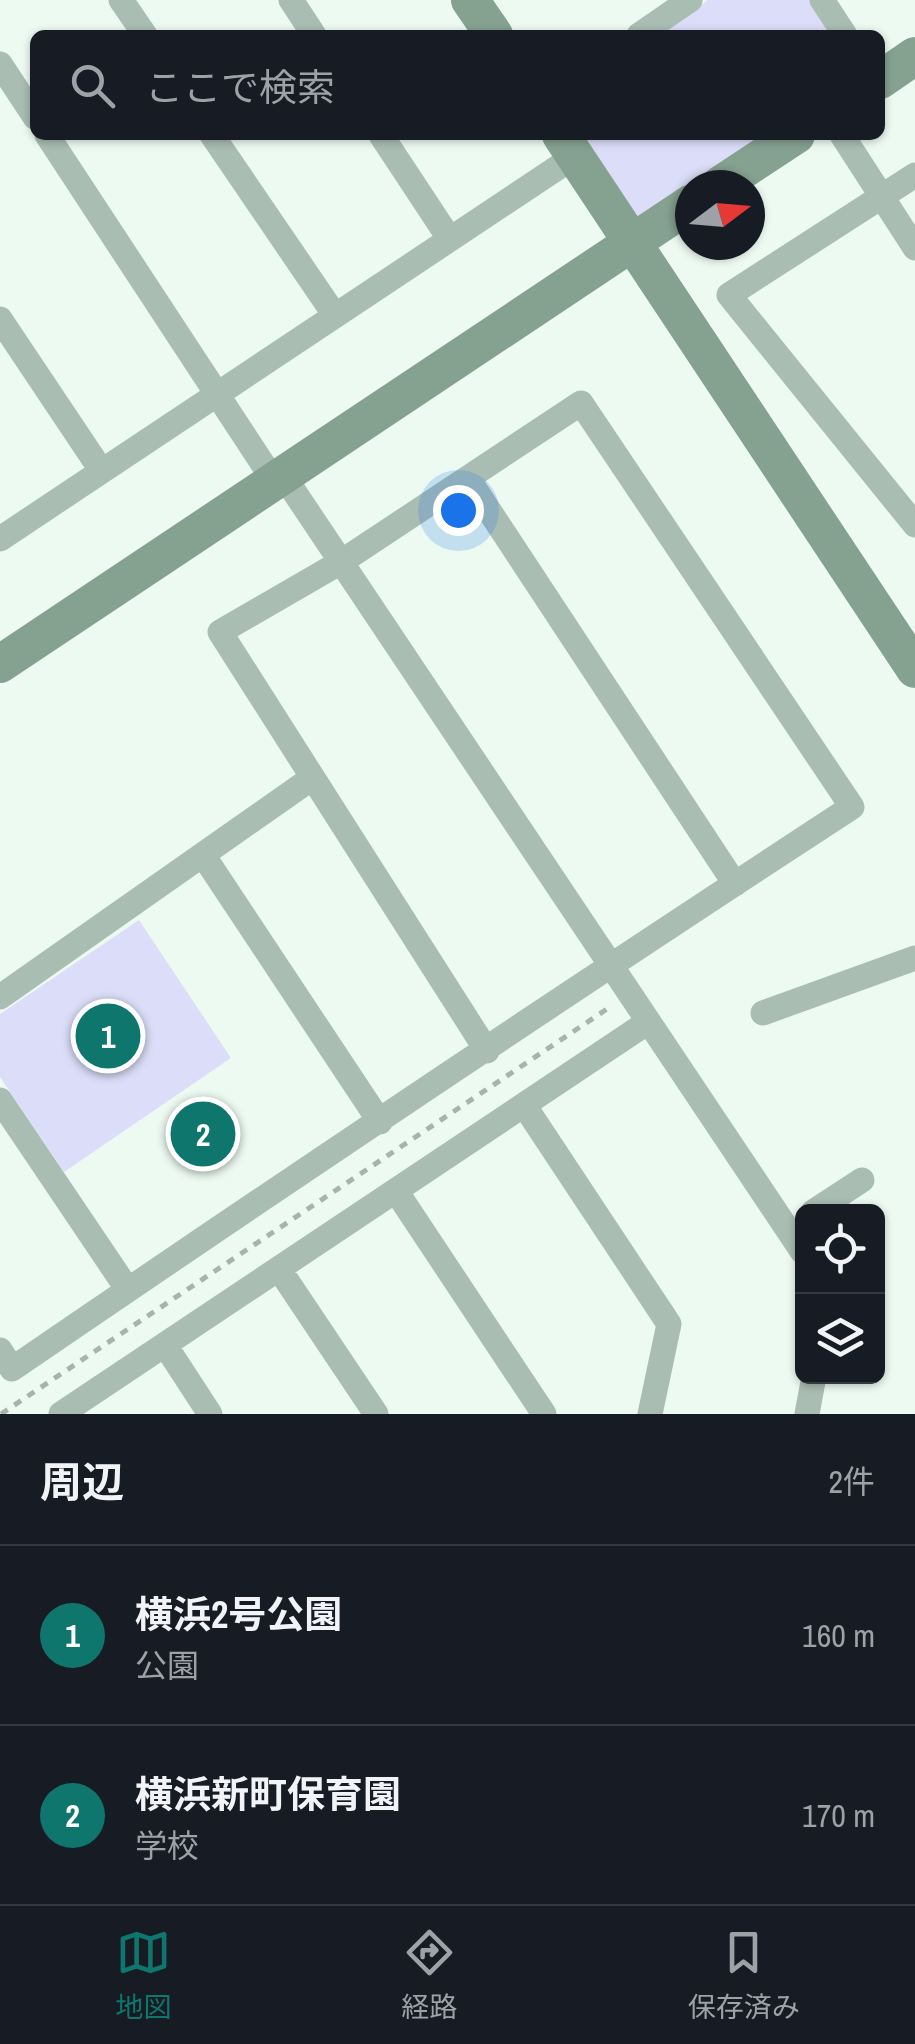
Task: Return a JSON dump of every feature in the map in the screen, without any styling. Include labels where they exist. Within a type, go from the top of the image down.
[{"type":"street","points":[[121,0],[142,30]]},
{"type":"street","points":[[291,0],[311,30]]},
{"type":"street","points":[[470,0],[491,30]]},
{"type":"street","points":[[642,30],[660,8],[690,0]]},
{"type":"street","points":[[822,0],[842,30]]},
{"type":"street","points":[[885,77],[915,56]]},
{"type":"street","points":[[0,64],[30,109]]},
{"type":"street","points":[[50,140],[216,392],[342,562],[648,1022],[795,1223]]},
{"type":"street","points":[[215,140],[334,314]]},
{"type":"street","points":[[384,140],[449,238]]},
{"type":"street","points":[[743,170],[788,140]]},
{"type":"street","points":[[845,140],[915,248]]},
{"type":"street","points":[[0,539],[449,238],[568,145],[915,670]]},
{"type":"street","points":[[915,175],[729,295],[915,526]]},
{"type":"street","points":[[0,664],[675,214]]},
{"type":"street","points":[[0,319],[101,470]]},
{"type":"street","points":[[0,1350],[12,1369],[487,1051],[611,964],[852,807],[581,404],[342,562],[220,632],[487,1051]]},
{"type":"street","points":[[469,480],[736,884]]},
{"type":"street","points":[[0,997],[312,778]]},
{"type":"street","points":[[203,855],[380,1122]]},
{"type":"street","points":[[764,1013],[915,958]]},
{"type":"street","points":[[61,1414],[648,1022]]},
{"type":"street","points":[[0,1100],[128,1290]]},
{"type":"street","points":[[524,1106],[669,1324],[650,1414]]},
{"type":"street","points":[[824,1204],[862,1180]]},
{"type":"street","points":[[396,1191],[544,1414]]},
{"type":"street","points":[[279,1269],[376,1414]]},
{"type":"street","points":[[164,1345],[210,1414]]},
{"type":"street","points":[[807,1414],[813,1384]]},
{"type":"path","points":[[2,1414],[630,993]]},
{"type":"shaded area","points":[[708,0],[813,0],[834,30],[665,30]]},
{"type":"shaded area","points":[[580,140],[773,140],[727,170],[675,170],[675,204],[638,228]]},
{"type":"shaded area","points":[[139,920],[231,1058],[64,1172],[0,1077],[0,1014]]},
{"type":"place","name":"横浜2号公園","points":[[108,1036]]},
{"type":"place","name":"横浜新町保育園","points":[[203,1134]]}]
